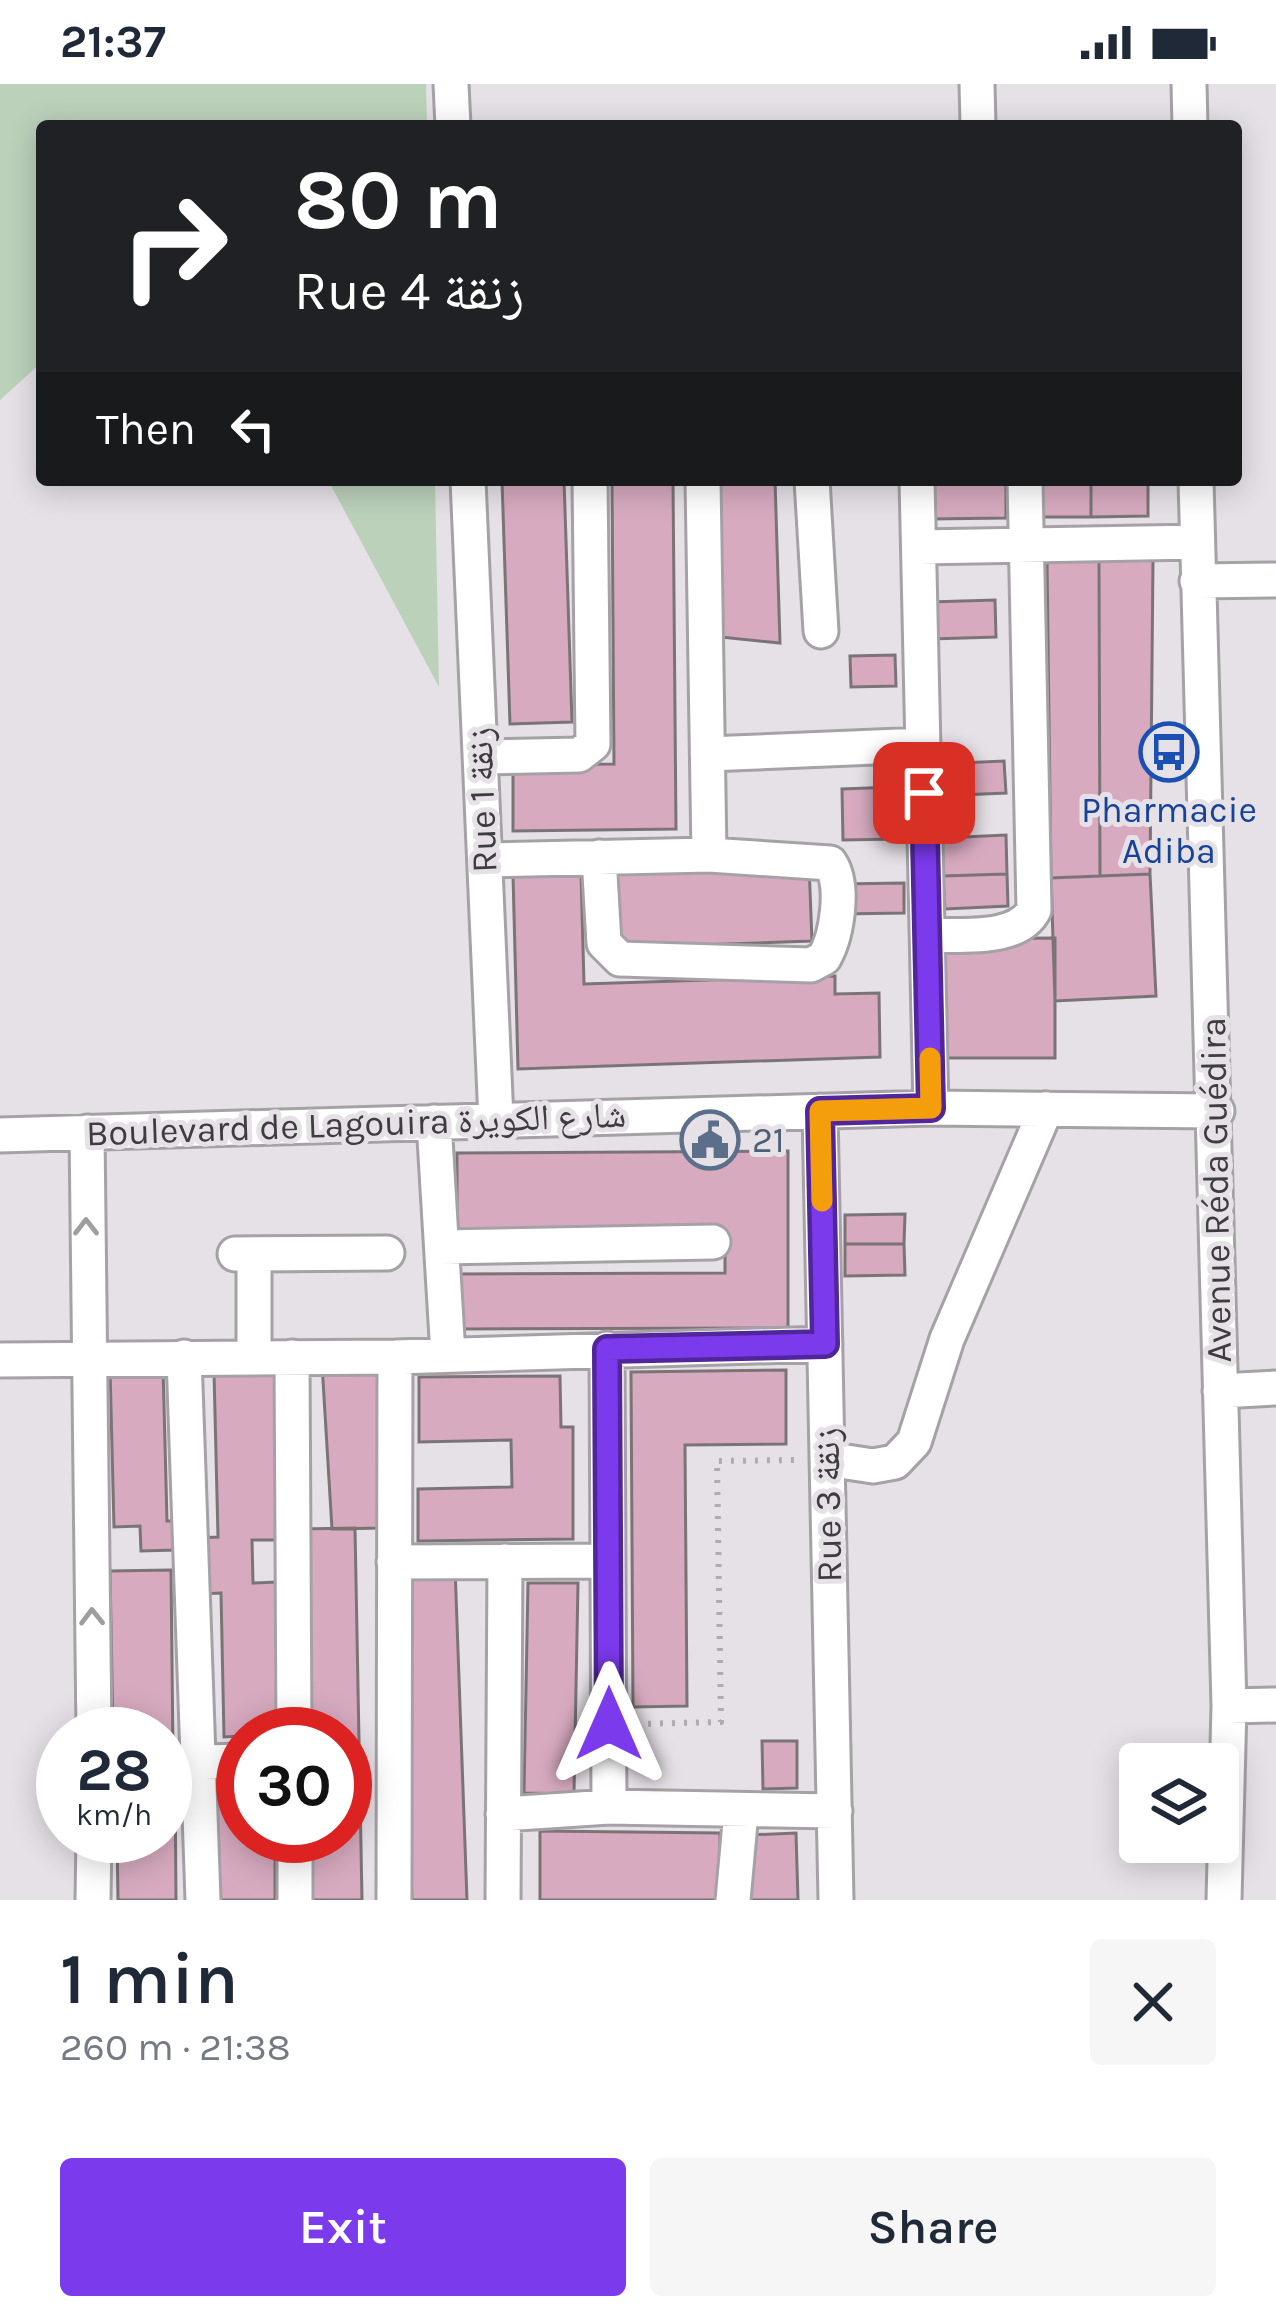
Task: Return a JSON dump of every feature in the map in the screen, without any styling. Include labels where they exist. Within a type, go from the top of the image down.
[{"type":"street","points":[[451,84],[453,120]]},
{"type":"street","points":[[977,84],[979,120]]},
{"type":"street","points":[[1190,84],[1190,120]]},
{"type":"street","name":"Rue 1 زنقة","points":[[468,486],[496,1120]]},
{"type":"street","points":[[480,757],[579,755],[593,744],[590,486]]},
{"type":"street","points":[[703,486],[709,855]]},
{"type":"street","points":[[812,486],[821,631]]},
{"type":"street","points":[[917,486],[931,1108]]},
{"type":"street","points":[[928,936],[1013,930],[1027,923],[1034,910],[1025,486]]},
{"type":"street","name":"Avenue Réda Guédira","points":[[1196,486],[1217,1111],[1229,1706],[1224,1900]]},
{"type":"street","points":[[919,547],[1197,542]]},
{"type":"street","points":[[1197,581],[1276,580]]},
{"type":"street","points":[[708,754],[923,745]]},
{"type":"street","points":[[485,860],[599,857],[709,855],[830,863],[836,873],[835,932],[824,958],[811,965],[620,959],[604,943],[599,857]]},
{"type":"street","name":"Boulevard de Lagouira شارع الكويرة","points":[[0,1135],[931,1108],[1217,1111]]},
{"type":"street","points":[[827,1459],[873,1466],[895,1462],[914,1442],[947,1339],[1046,1109]]},
{"type":"street","name":"Rue 3 زنقة","points":[[820,1111],[836,1900]]},
{"type":"street","points":[[434,1122],[448,1355]]},
{"type":"street","points":[[87,1132],[93,1707]]},
{"type":"street","points":[[442,1247],[713,1242]]},
{"type":"street","points":[[254,1357],[244,1254],[386,1253]]},
{"type":"street","points":[[0,1360],[395,1357],[825,1344]]},
{"type":"street","points":[[607,1349],[609,1808]]},
{"type":"street","points":[[184,1357],[202,1762],[203,1900]]},
{"type":"street","points":[[292,1357],[294,1707]]},
{"type":"street","points":[[394,1900],[395,1357]]},
{"type":"street","points":[[1220,1391],[1276,1388]]},
{"type":"street","points":[[503,1900],[506,1561]]},
{"type":"street","points":[[394,1562],[608,1561]]},
{"type":"street","points":[[1229,1706],[1276,1705]]},
{"type":"street","points":[[192,1762],[216,1762]]},
{"type":"street","points":[[503,1814],[609,1808],[835,1811]]},
{"type":"street","points":[[733,1900],[741,1811]]},
{"type":"street","points":[[93,1900],[94,1863]]},
{"type":"street","points":[[295,1863],[295,1900]]},
{"type":"path","points":[[609,1724],[721,1722],[717,1461],[827,1459]]},
{"type":"green space","points":[[0,84],[426,84],[427,120],[36,120],[36,367],[0,400]]},
{"type":"green space","points":[[331,486],[435,486],[439,687]]},
{"type":"building","points":[[502,486],[564,486],[572,722],[510,724]]},
{"type":"building","points":[[612,486],[673,486],[676,829],[513,831],[513,765],[614,764]]},
{"type":"building","points":[[719,486],[775,486],[780,643],[720,637]]},
{"type":"building","points":[[930,486],[1006,486],[1006,518],[930,519]]},
{"type":"building","points":[[1039,486],[1091,486],[1091,517],[1040,517]]},
{"type":"building","points":[[1091,486],[1148,486],[1148,516],[1091,517]]},
{"type":"building","points":[[1047,559],[1099,559],[1100,876],[1051,878]]},
{"type":"building","points":[[1099,559],[1153,559],[1150,874],[1100,876]]},
{"type":"building","points":[[995,600],[996,637],[931,639],[930,602]]},
{"type":"building","points":[[895,655],[896,686],[851,687],[850,656]]},
{"type":"building","points":[[1004,761],[1006,793],[938,796],[937,764]]},
{"type":"building","points":[[895,787],[896,839],[843,840],[842,789]]},
{"type":"building","points":[[1006,835],[1007,874],[943,876],[942,838]]},
{"type":"building","points":[[809,865],[812,941],[614,948],[612,873]]},
{"type":"building","points":[[581,872],[584,984],[835,976],[835,994],[879,993],[880,1057],[518,1069],[513,875]]},
{"type":"building","points":[[1007,874],[1008,906],[945,909],[943,876]]},
{"type":"building","points":[[1150,874],[1156,996],[1055,1001],[1051,878]]},
{"type":"building","points":[[904,883],[904,913],[840,914],[839,884]]},
{"type":"building","points":[[1055,938],[1055,1058],[942,1058],[942,939]]},
{"type":"building","points":[[788,1151],[788,1328],[459,1329],[459,1274],[725,1273],[725,1230],[457,1231],[457,1153]]},
{"type":"building","points":[[905,1214],[904,1244],[845,1244],[845,1215]]},
{"type":"building","points":[[845,1244],[904,1244],[905,1275],[845,1276]]},
{"type":"building","points":[[322,1364],[391,1367],[381,1528],[332,1529]]},
{"type":"building","points":[[163,1367],[167,1521],[175,1521],[176,1550],[141,1551],[140,1526],[114,1527],[110,1368]]},
{"type":"building","points":[[276,1370],[280,1540],[252,1540],[253,1583],[277,1582],[279,1707],[223,1707],[221,1593],[200,1594],[199,1538],[218,1537],[214,1372]]},
{"type":"building","points":[[786,1370],[786,1444],[685,1445],[687,1706],[633,1707],[631,1372]]},
{"type":"building","points":[[560,1376],[561,1427],[573,1427],[573,1539],[418,1541],[418,1489],[512,1487],[511,1440],[419,1442],[419,1377]]},
{"type":"building","points":[[355,1528],[358,1707],[304,1707],[301,1529]]},
{"type":"building","points":[[455,1567],[467,1900],[412,1900],[399,1569]]},
{"type":"building","points":[[171,1570],[172,1707],[113,1707],[110,1571]]},
{"type":"building","points":[[528,1583],[578,1583],[574,1794],[524,1793]]},
{"type":"building","points":[[762,1741],[797,1741],[797,1788],[763,1789]]},
{"type":"building","points":[[540,1831],[720,1833],[720,1900],[540,1900]]},
{"type":"building","points":[[796,1833],[798,1900],[750,1900],[748,1835]]},
{"type":"building","points":[[117,1863],[176,1863],[176,1900],[118,1900]]},
{"type":"building","points":[[217,1863],[275,1863],[275,1900],[217,1900]]},
{"type":"building","points":[[307,1863],[361,1863],[362,1900],[308,1900]]},
{"type":"slow traffic","points":[[822,1201],[820,1111],[931,1108],[930,1058]]},
{"type":"place","name":"Pharmacie Adiba","points":[[1169,752]]},
{"type":"place","name":"21","points":[[710,1140]]},
{"type":"route","points":[[609,1724],[607,1349],[825,1344],[820,1111],[931,1108],[924,793]]}]
